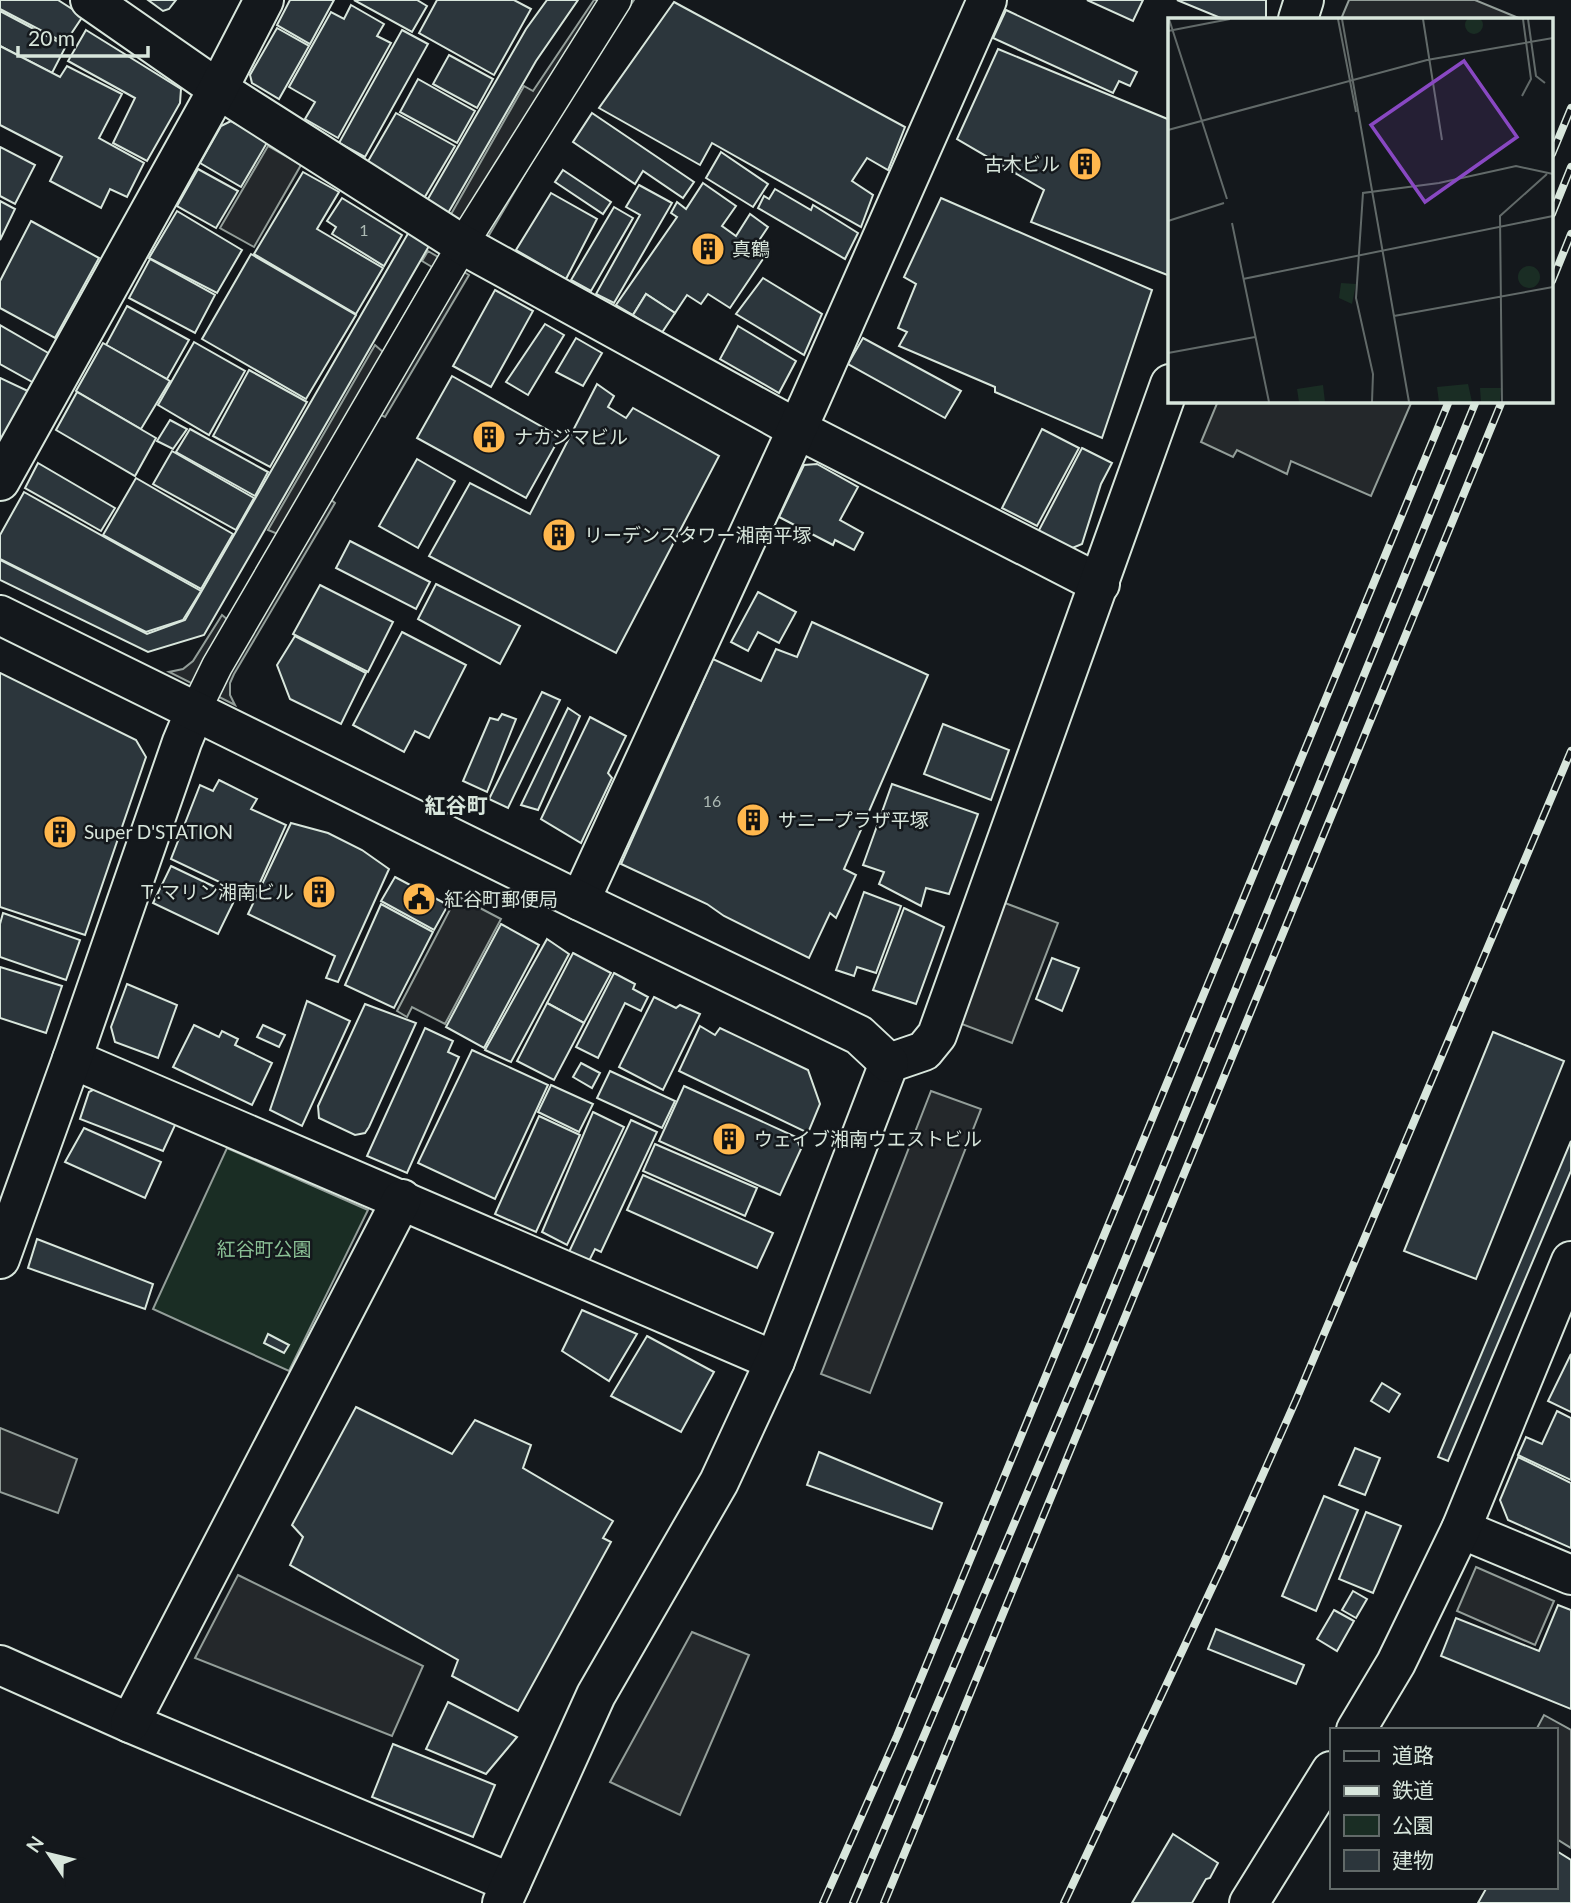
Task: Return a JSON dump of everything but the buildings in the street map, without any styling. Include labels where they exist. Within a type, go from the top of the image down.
[{"type":"street","points":[[90,0],[218,89],[463,245],[797,429],[1100,584]]},
{"type":"street","points":[[0,481],[218,89],[264,0]]},
{"type":"street","points":[[0,1259],[182,741],[217,666],[463,245],[560,85],[616,0]]},
{"type":"street","points":[[580,901],[797,429],[987,0]]},
{"type":"street","points":[[1298,18],[1304,0]]},
{"type":"street","points":[[0,1665],[506,1893],[596,1695],[719,1482],[775,1361],[890,1063],[925,1051],[937,1035],[1168,390]]},
{"type":"street","points":[[0,615],[580,901],[859,1035],[890,1063]]},
{"type":"street","points":[[72,1059],[775,1361]]},
{"type":"street","points":[[130,1723],[402,1199]]},
{"type":"street","points":[[1357,1728],[1396,1663],[1461,1529],[1571,1261]]},
{"type":"street","points":[[1461,1529],[1571,1575]]},
{"type":"street","points":[[1250,1903],[1330,1773]]},
{"type":"green space","name":"紅谷町公園","points":[[227,1148],[368,1210],[289,1371],[153,1309]]},
{"type":"shaded area","points":[[594,0],[634,0],[587,68],[488,237],[450,216],[524,86],[533,91]]},
{"type":"shaded area","points":[[1349,0],[1475,0],[1519,18],[1341,18]]},
{"type":"shaded area","points":[[268,146],[301,165],[254,247],[220,228]]},
{"type":"shaded area","points":[[428,251],[469,275],[385,417],[373,411],[325,495],[335,503],[230,683],[230,695],[235,705],[169,672],[183,669],[193,661],[222,615],[228,620],[278,534],[268,530],[375,345],[383,352],[432,267],[422,261]]},
{"type":"shaded area","points":[[1218,402],[1412,402],[1371,496],[1291,461],[1287,474],[1237,450],[1233,457],[1201,442]]},
{"type":"shaded area","points":[[457,896],[501,919],[445,1024],[412,1007],[407,1017],[397,1011]]},
{"type":"shaded area","points":[[1005,903],[1058,923],[1012,1043],[959,1023]]},
{"type":"shaded area","points":[[931,1091],[981,1109],[870,1393],[821,1374]]},
{"type":"shaded area","points":[[0,1428],[77,1459],[58,1513],[0,1492]]},
{"type":"shaded area","points":[[1476,1567],[1554,1601],[1535,1645],[1457,1611]]},
{"type":"shaded area","points":[[238,1575],[423,1666],[392,1736],[195,1658]]},
{"type":"shaded area","points":[[692,1632],[749,1655],[680,1815],[610,1782]]},
{"type":"shaded area","points":[[1544,1715],[1571,1730],[1571,1848],[1557,1839],[1557,1728],[1537,1728]]},
{"type":"railway","points":[[1554,149],[1571,108]]},
{"type":"railway","points":[[1554,209],[1571,167]]},
{"type":"railway","points":[[1554,276],[1571,234]]},
{"type":"railway","points":[[823,1903],[897,1736],[1449,402]]},
{"type":"railway","points":[[853,1903],[1093,1338],[1476,402]]},
{"type":"railway","points":[[884,1903],[1502,402]]},
{"type":"railway","points":[[1064,1903],[1224,1562],[1296,1400],[1571,751]]},
{"type":"place","name":"古木ビル","points":[[1085,164]]},
{"type":"place","name":"真鶴","points":[[708,249]]},
{"type":"place","name":"ナカジマビル","points":[[489,437]]},
{"type":"place","name":"リーデンスタワー湘南平塚","points":[[559,535]]},
{"type":"place","name":"サニープラザ平塚","points":[[753,820]]},
{"type":"place","name":"Super D'STATION","points":[[60,832]]},
{"type":"place","name":"Ｔ.マリン湘南ビル","points":[[319,892]]},
{"type":"place","name":"紅谷町郵便局","points":[[419,899]]},
{"type":"place","name":"ウェイブ湘南ウエストビル","points":[[729,1139]]},
{"type":"district","name":"紅谷町","points":[[456,806]]}]
